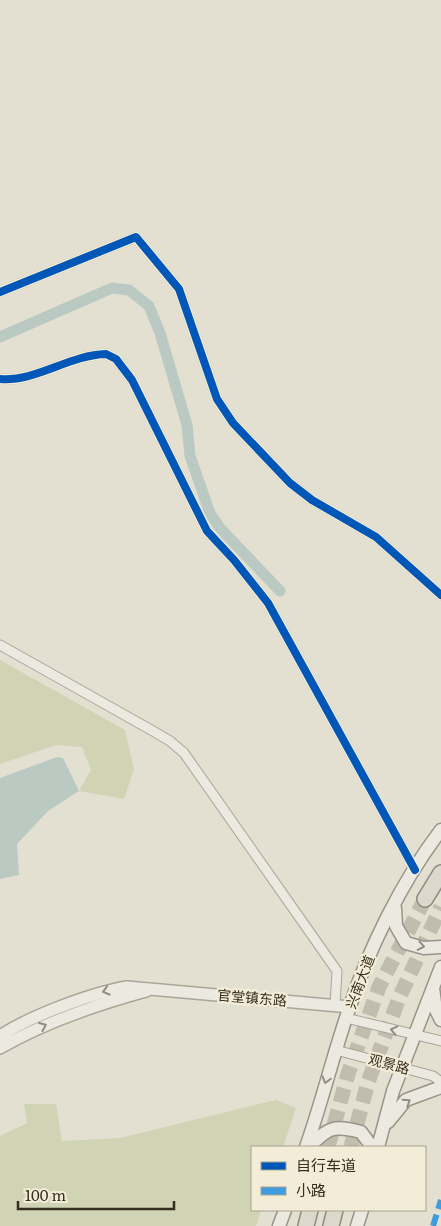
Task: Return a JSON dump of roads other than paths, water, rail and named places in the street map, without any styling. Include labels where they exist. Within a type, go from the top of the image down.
[{"type":"highway","points":[[425,899],[441,874]]},
{"type":"highway","points":[[306,1226],[310,1211]]},
{"type":"highway","points":[[331,1226],[335,1211]]},
{"type":"main road","name":"兴南大道","points":[[308,1146],[348,1012],[370,954],[415,870],[441,830]]},
{"type":"main road","points":[[395,905],[396,926],[406,943],[424,948],[441,946]]},
{"type":"main road","points":[[378,1146],[401,1068],[441,967]]},
{"type":"main road","points":[[433,988],[436,1010],[441,1020]]},
{"type":"main road","points":[[383,1130],[406,1100],[441,1087]]},
{"type":"main road","points":[[309,1146],[322,1134],[338,1126],[360,1132],[371,1146]]},
{"type":"main road","points":[[279,1226],[285,1211]]},
{"type":"main road","points":[[357,1226],[362,1211]]},
{"type":"street","points":[[0,292],[136,237],[179,289],[217,399],[233,423],[290,483],[312,500],[376,537],[441,595]]},
{"type":"street","points":[[0,379],[10,380],[24,377],[93,354],[106,354],[124,368],[136,388],[206,531],[234,560],[268,603],[415,870]]},
{"type":"street","points":[[0,645],[153,731],[170,741],[184,753],[337,971],[335,1005]]},
{"type":"street","name":"官堂镇东路","points":[[0,1036],[77,1001],[110,990],[127,987],[335,1005],[348,1012]]},
{"type":"street","name":"官堂镇东路","points":[[0,1048],[28,1033],[86,1009],[155,989]]},
{"type":"street","points":[[348,1012],[414,1035],[441,1041]]},
{"type":"street","name":"观景路","points":[[336,1050],[433,1076],[441,1082]]},
{"type":"waterway","points":[[0,337],[112,288],[129,290],[149,306],[160,333],[187,425],[190,456],[210,513],[220,528],[280,591]]},
{"type":"tunnel","points":[[328,1146],[348,1074],[379,987],[425,899]]},
{"type":"tunnel","points":[[351,1146],[368,1082],[399,998],[441,907]]}]
